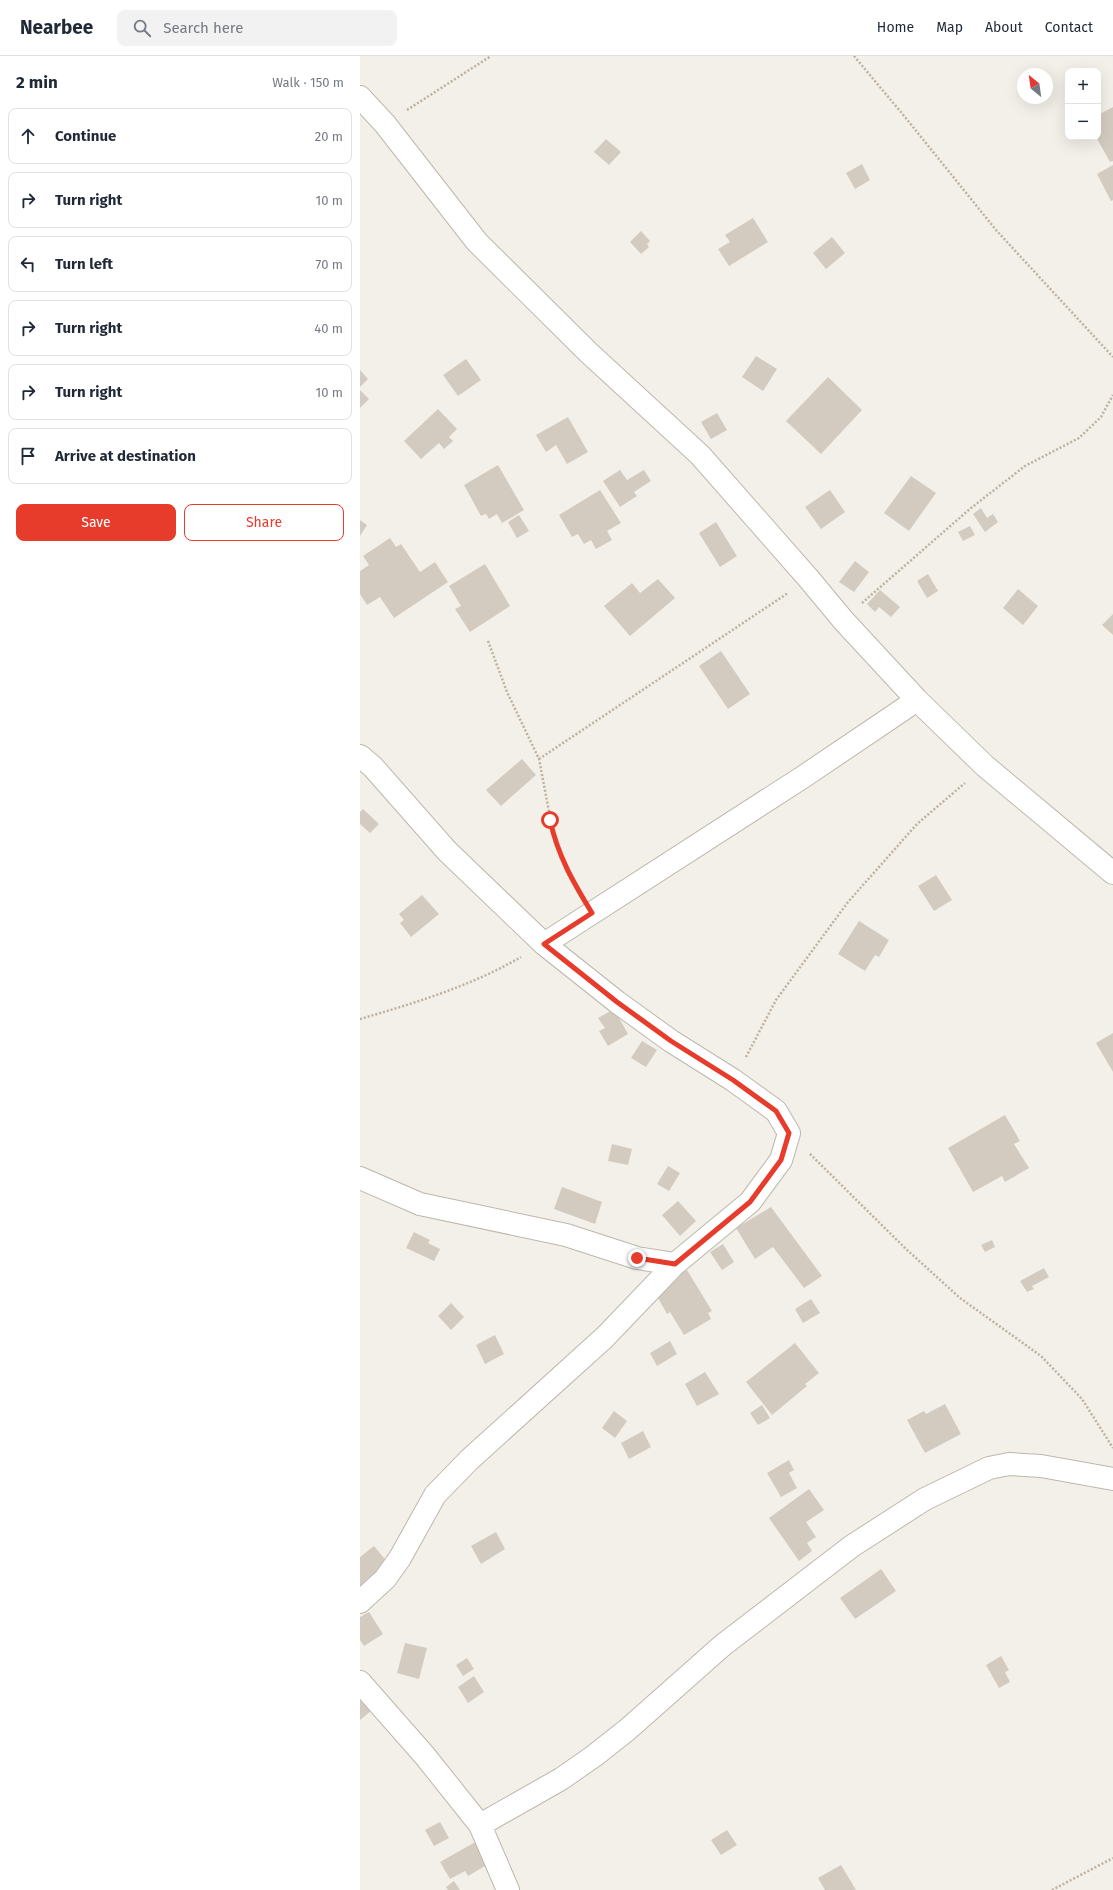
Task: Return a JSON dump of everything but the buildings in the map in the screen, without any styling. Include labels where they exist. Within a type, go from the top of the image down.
[{"type":"street","points":[[360,97],[385,124],[477,242],[589,353],[700,455],[843,620],[917,700],[985,766],[1113,872]]},
{"type":"street","points":[[544,944],[917,700]]},
{"type":"street","points":[[360,756],[373,767],[447,850],[544,944],[641,1020],[671,1041],[733,1080],[776,1111],[789,1133],[781,1160],[750,1202],[675,1264],[606,1337],[469,1460],[435,1495],[400,1558],[385,1579],[360,1602]]},
{"type":"street","points":[[360,1178],[420,1204],[566,1235],[637,1258],[675,1264]]},
{"type":"street","points":[[480,1825],[561,1779],[594,1756],[628,1730],[723,1645],[852,1546],[925,1499],[989,1468],[1009,1464],[1040,1466],[1113,1479]]},
{"type":"street","points":[[360,1682],[425,1756],[480,1825],[508,1890]]},
{"type":"path","points":[[385,124],[491,56]]},
{"type":"path","points":[[854,56],[905,116],[996,230],[1113,357]]},
{"type":"path","points":[[843,620],[911,559],[1025,466],[1079,438],[1101,417],[1113,395]]},
{"type":"path","points":[[539,759],[809,579]]},
{"type":"path","points":[[488,641],[507,692],[539,759],[555,843],[568,874],[592,913]]},
{"type":"path","points":[[733,1080],[776,1000],[848,902],[918,824],[985,766]]},
{"type":"path","points":[[360,1019],[404,1007],[493,973],[544,944]]},
{"type":"path","points":[[789,1133],[858,1203],[960,1298],[1041,1356],[1082,1399],[1113,1448]]},
{"type":"path","points":[[1052,1890],[1113,1858]]},
{"type":"route","points":[[550,820],[555,843],[568,874],[592,913],[544,944],[617,1002],[671,1041],[733,1080],[776,1111],[789,1133],[781,1160],[750,1202],[675,1264],[637,1258]]}]
